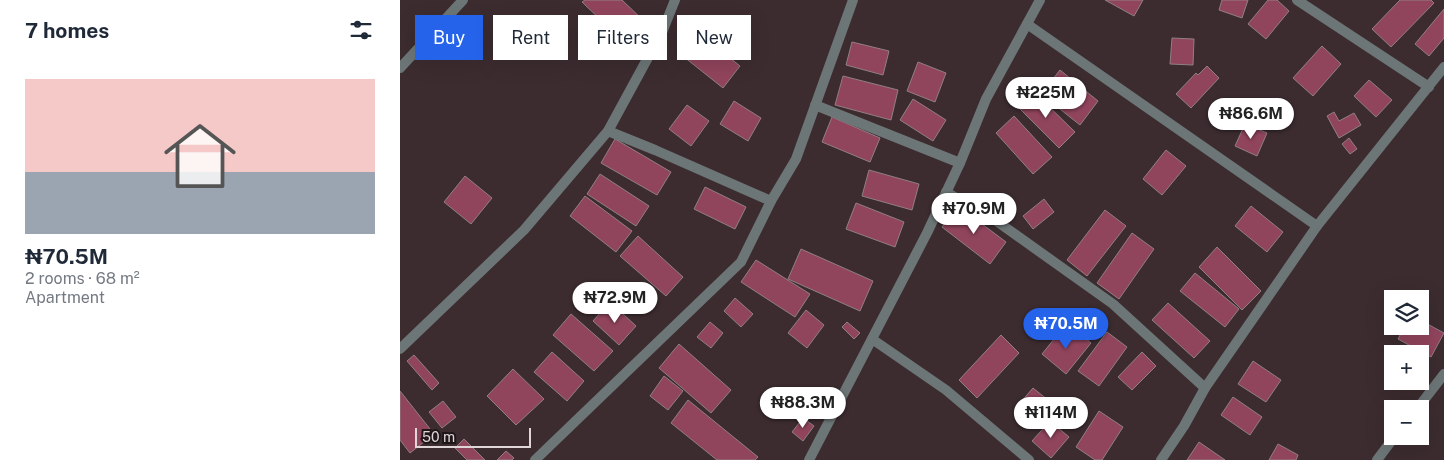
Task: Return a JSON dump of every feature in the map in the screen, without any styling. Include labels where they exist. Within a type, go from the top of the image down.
[{"type":"street","points":[[400,68],[463,0]]},
{"type":"street","points":[[400,349],[524,230],[608,132],[663,30],[675,0]]},
{"type":"street","points":[[535,460],[741,262],[771,201],[796,158],[853,0]]},
{"type":"street","points":[[809,460],[946,192],[986,99],[1040,0]]},
{"type":"street","points":[[1297,0],[1429,87]]},
{"type":"street","points":[[1027,24],[1317,226]]},
{"type":"street","points":[[1162,460],[1205,388],[1317,226],[1444,67]]},
{"type":"street","points":[[815,105],[960,163]]},
{"type":"street","points":[[608,132],[655,150],[771,201]]},
{"type":"street","points":[[946,192],[995,220],[1113,304],[1205,388]]},
{"type":"street","points":[[872,339],[946,390],[1029,460]]},
{"type":"street","points":[[1424,400],[1444,374]]},
{"type":"street","points":[[1376,460],[1388,445]]},
{"type":"building","points":[[585,0],[622,0],[638,15],[596,15],[582,2]]},
{"type":"building","points":[[1105,0],[1143,0],[1134,16]]},
{"type":"building","points":[[1222,0],[1248,0],[1242,18],[1219,10]]},
{"type":"building","points":[[1268,0],[1277,0],[1289,11],[1266,39],[1248,24]]},
{"type":"building","points":[[1400,0],[1431,0],[1434,3],[1391,47],[1372,29]]},
{"type":"building","points":[[1444,9],[1444,38],[1429,56],[1415,44]]},
{"type":"building","points":[[1172,38],[1194,39],[1193,65],[1170,64]]},
{"type":"building","points":[[852,42],[889,51],[883,75],[846,65]]},
{"type":"building","points":[[1322,46],[1341,64],[1313,96],[1293,78]]},
{"type":"building","points":[[688,60],[732,60],[740,66],[723,88]]},
{"type":"building","points":[[918,62],[946,73],[935,102],[907,91]]},
{"type":"building","points":[[1207,66],[1219,78],[1191,108],[1176,94],[1196,73],[1198,75]]},
{"type":"building","points":[[1060,70],[1098,101],[1080,125],[1041,94]]},
{"type":"building","points":[[843,76],[898,90],[891,120],[835,105]]},
{"type":"building","points":[[1369,80],[1392,100],[1376,117],[1354,96]]},
{"type":"building","points":[[1032,90],[1075,132],[1059,148],[1017,106]]},
{"type":"building","points":[[913,99],[946,120],[933,141],[900,120]]},
{"type":"building","points":[[734,101],[761,118],[748,141],[720,124]]},
{"type":"building","points":[[687,105],[709,121],[691,146],[669,129]]},
{"type":"building","points":[[1334,112],[1339,121],[1354,113],[1361,125],[1339,138],[1327,116]]},
{"type":"building","points":[[1014,116],[1052,157],[1033,174],[996,133]]},
{"type":"building","points":[[832,117],[880,138],[870,162],[822,142]]},
{"type":"building","points":[[1245,124],[1267,133],[1257,156],[1235,146]]},
{"type":"building","points":[[1349,138],[1357,149],[1350,154],[1342,144]]},
{"type":"building","points":[[615,139],[671,172],[657,195],[601,163]]},
{"type":"building","points":[[1166,150],[1186,166],[1162,195],[1143,179]]},
{"type":"building","points":[[869,170],[919,184],[912,210],[862,196]]},
{"type":"building","points":[[600,174],[649,206],[636,226],[587,194]]},
{"type":"building","points":[[465,176],[492,198],[471,224],[444,202]]},
{"type":"building","points":[[705,187],[746,207],[735,229],[694,209]]},
{"type":"building","points":[[585,196],[632,231],[616,252],[570,216]]},
{"type":"building","points":[[1044,199],[1054,212],[1033,229],[1023,216]]},
{"type":"building","points":[[856,203],[904,222],[895,247],[846,229]]},
{"type":"building","points":[[958,206],[1006,242],[990,264],[942,227]]},
{"type":"building","points":[[1251,206],[1283,232],[1267,252],[1235,226]]},
{"type":"building","points":[[1105,210],[1126,226],[1087,276],[1067,260]]},
{"type":"building","points":[[1132,233],[1154,249],[1119,299],[1097,283]]},
{"type":"building","points":[[638,236],[683,277],[666,296],[620,256]]},
{"type":"building","points":[[1217,247],[1261,291],[1242,310],[1199,267]]},
{"type":"building","points":[[801,249],[873,281],[860,311],[788,279]]},
{"type":"building","points":[[756,260],[810,294],[795,317],[741,282]]},
{"type":"building","points":[[1195,273],[1239,309],[1225,327],[1180,291]]},
{"type":"building","points":[[735,298],[753,314],[741,327],[724,311]]},
{"type":"building","points":[[610,302],[636,326],[619,345],[593,321]]},
{"type":"building","points":[[1168,303],[1210,341],[1194,358],[1152,320]]},
{"type":"building","points":[[1097,309],[1106,317],[1097,327],[1088,319]]},
{"type":"building","points":[[806,310],[824,325],[807,348],[788,333]]},
{"type":"building","points":[[571,314],[613,351],[594,371],[553,335]]},
{"type":"building","points":[[710,322],[723,333],[711,348],[697,337]]},
{"type":"building","points":[[847,322],[860,333],[854,339],[842,327]]},
{"type":"building","points":[[1429,325],[1444,333],[1431,357],[1429,356],[1429,345],[1409,345],[1398,339],[1400,335],[1429,335]]},
{"type":"building","points":[[1063,328],[1074,337],[1078,332],[1091,343],[1066,374],[1042,354]]},
{"type":"building","points":[[1107,332],[1127,347],[1099,386],[1078,371]]},
{"type":"building","points":[[1001,335],[1019,353],[977,398],[959,380]]},
{"type":"building","points":[[679,344],[731,390],[711,413],[659,368]]},
{"type":"building","points":[[552,352],[584,381],[567,401],[534,372]]},
{"type":"building","points":[[1142,352],[1156,366],[1132,390],[1118,377]]},
{"type":"building","points":[[414,355],[439,383],[432,390],[407,361]]},
{"type":"building","points":[[1253,361],[1281,380],[1266,402],[1238,384]]},
{"type":"building","points":[[513,369],[544,399],[516,425],[487,396]]},
{"type":"building","points":[[664,376],[683,391],[668,410],[650,396]]},
{"type":"building","points":[[1033,388],[1053,404],[1040,420],[1020,403]]},
{"type":"building","points":[[400,391],[434,434],[410,453],[400,440]]},
{"type":"building","points":[[1233,397],[1262,417],[1250,435],[1221,415]]},
{"type":"building","points":[[688,400],[758,457],[755,460],[717,460],[671,423]]},
{"type":"building","points":[[443,401],[456,417],[442,428],[429,412]]},
{"type":"building","points":[[1099,411],[1123,427],[1102,460],[1095,460],[1076,447]]},
{"type":"building","points":[[803,418],[814,426],[803,441],[792,432]]},
{"type":"building","points":[[1050,421],[1069,437],[1051,458],[1032,441]]},
{"type":"building","points":[[464,439],[485,460],[467,460],[455,448]]},
{"type":"building","points":[[1199,442],[1225,460],[1187,460]]},
{"type":"building","points":[[1278,444],[1298,455],[1296,460],[1269,460]]},
{"type":"building","points":[[506,451],[514,458],[512,460],[497,460]]}]
